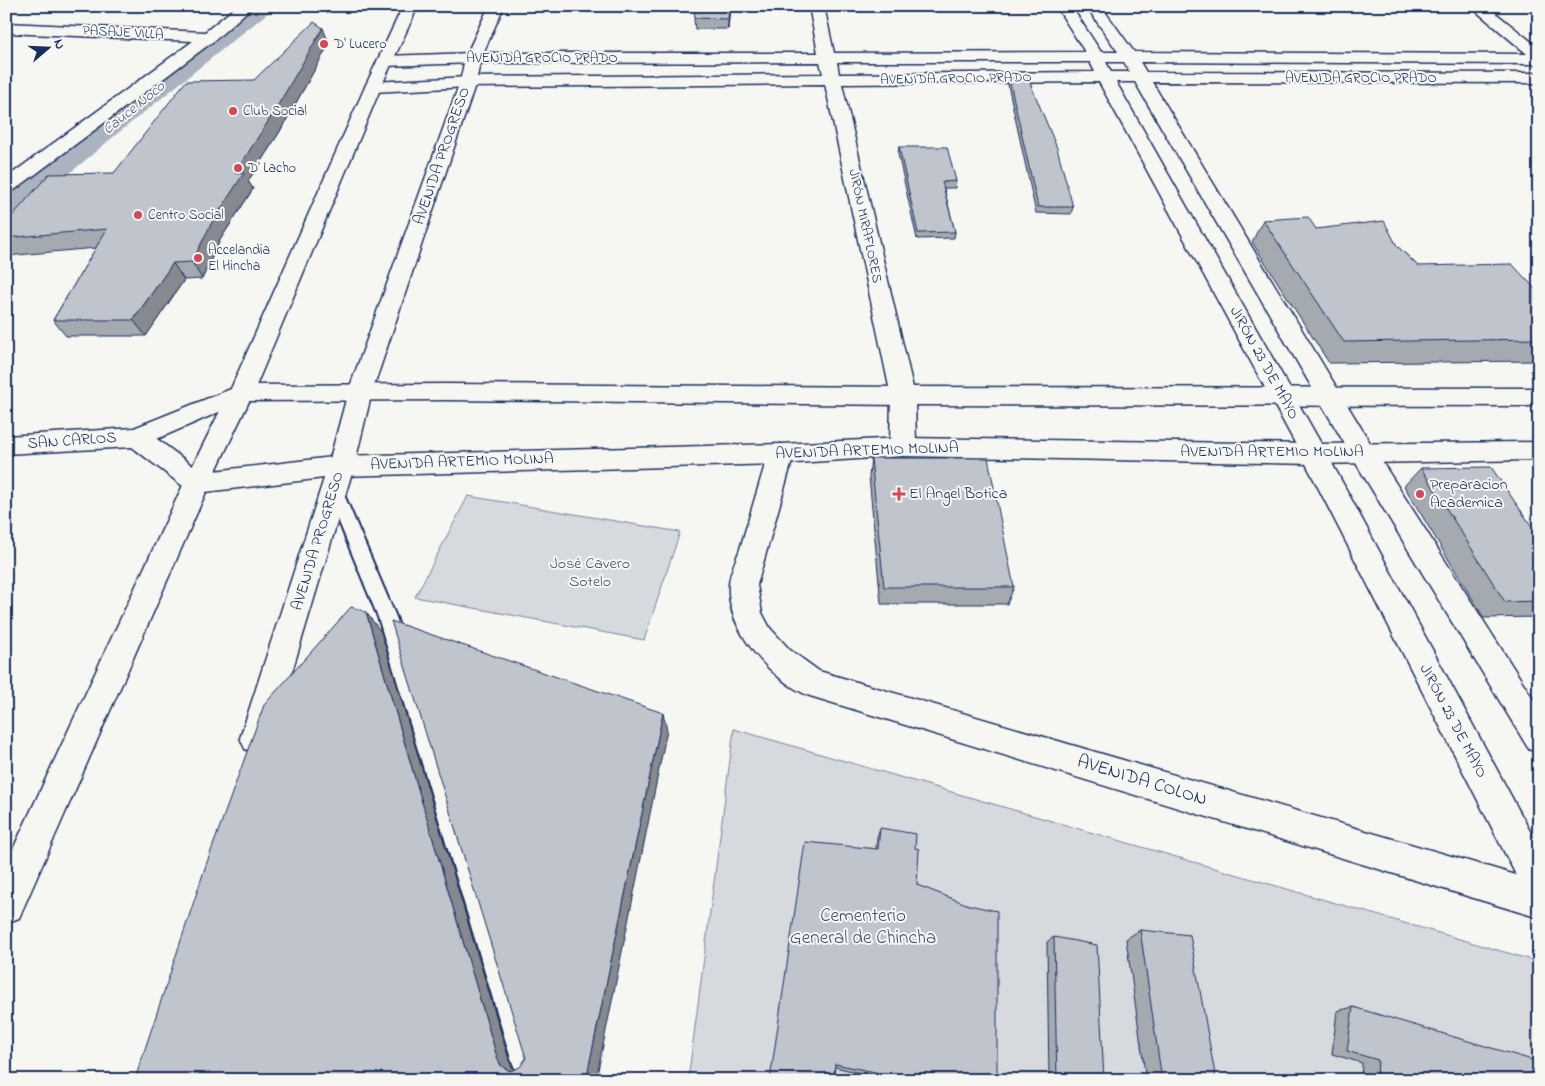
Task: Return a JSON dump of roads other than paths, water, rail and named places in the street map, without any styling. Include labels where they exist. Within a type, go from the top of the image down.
[{"type":"main road","points":[[6,187],[209,37],[246,6]]},
{"type":"main road","points":[[6,905],[197,482],[241,393],[373,87],[411,6]]},
{"type":"main road","name":"AVENIDA PROGRESO","points":[[249,759],[337,478],[360,392],[470,70],[497,6]]},
{"type":"main road","name":"JIRÓN MIRAFLORES","points":[[816,6],[903,396],[903,448]]},
{"type":"main road","name":"JIRÓN 23 DE MAYO","points":[[1063,6],[1100,67],[1314,454],[1539,884]]},
{"type":"main road","points":[[1093,6],[1134,67],[1363,452],[1539,736]]},
{"type":"main road","points":[[1477,6],[1539,57]]},
{"type":"main road","name":"PASAJE VILLA","points":[[6,28],[209,37]]},
{"type":"main road","name":"AVENIDA GROCIO PRADO","points":[[373,87],[470,70],[827,58],[1134,67],[1539,57]]},
{"type":"main road","name":"AVENIDA GROCIO PRADO","points":[[385,61],[470,70],[833,80],[1100,67],[1539,78]]},
{"type":"main road","points":[[241,393],[360,392],[1283,398],[1330,396],[1539,397]]},
{"type":"main road","name":"SAN CARLOS","points":[[6,445],[137,437],[241,393]]},
{"type":"main road","name":"SAN CARLOS","points":[[137,437],[197,482]]},
{"type":"main road","name":"AVENIDA ARTEMIO MOLINA","points":[[197,482],[337,478],[903,448],[1314,454],[1539,451]]},
{"type":"main road","name":"AVENIDA COLON","points":[[782,454],[743,584],[748,615],[760,637],[778,659],[810,682],[1539,900]]},
{"type":"lane","points":[[337,478],[387,617],[524,1062]]},
{"type":"waterway","name":"Cauce Noco","points":[[6,211],[108,127],[262,6]]},
{"type":"place","name":"D' Lucero","points":[[324,44]]},
{"type":"place","name":"Club Social","points":[[233,111]]},
{"type":"place","name":"D' Lacho","points":[[238,168]]},
{"type":"place","name":"Centro Social","points":[[138,215]]},
{"type":"place","name":"Accelandia El Hincha","points":[[198,258]]},
{"type":"place","name":"El Angel Botica","points":[[899,494]]},
{"type":"place","name":"Preparacion Academica","points":[[1420,494]]},
{"type":"park label","name":"José Cavero Sotelo","points":[[590,573]]},
{"type":"park label","name":"Cementerio General de Chincha","points":[[863,927]]}]
